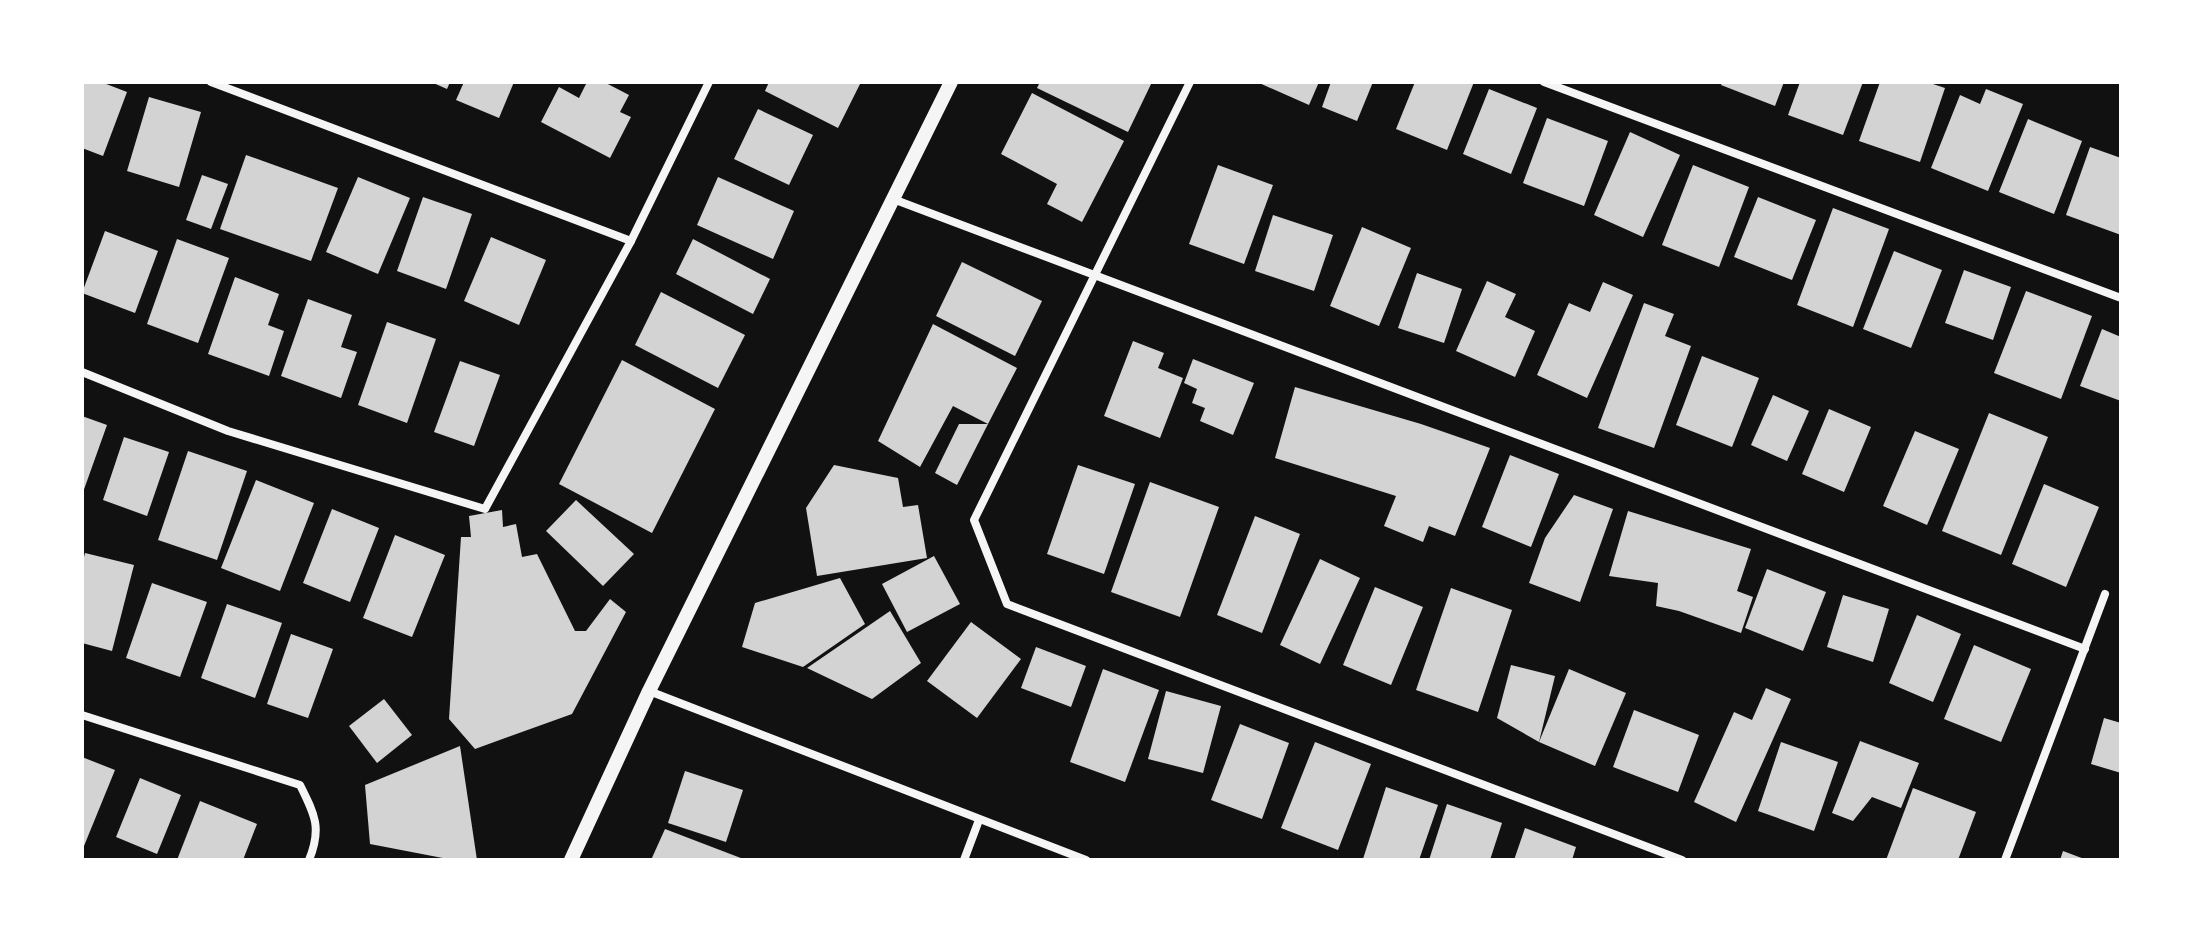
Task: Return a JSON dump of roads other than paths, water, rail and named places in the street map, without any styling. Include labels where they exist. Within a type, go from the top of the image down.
[{"type":"street","points":[[211,82],[631,241]]},
{"type":"street","points":[[82,372],[228,431],[485,509],[631,241],[709,82]]},
{"type":"street","points":[[571,860],[649,691],[951,82]]},
{"type":"street","points":[[1190,82],[974,520],[1007,604],[1682,860]]},
{"type":"street","points":[[1544,82],[2121,298]]},
{"type":"street","points":[[893,199],[2085,649]]},
{"type":"street","points":[[2005,860],[2105,594]]},
{"type":"street","points":[[649,691],[1086,860]]},
{"type":"street","points":[[82,715],[300,785],[314,813],[318,838],[309,860]]},
{"type":"street","points":[[964,860],[979,820]]}]
